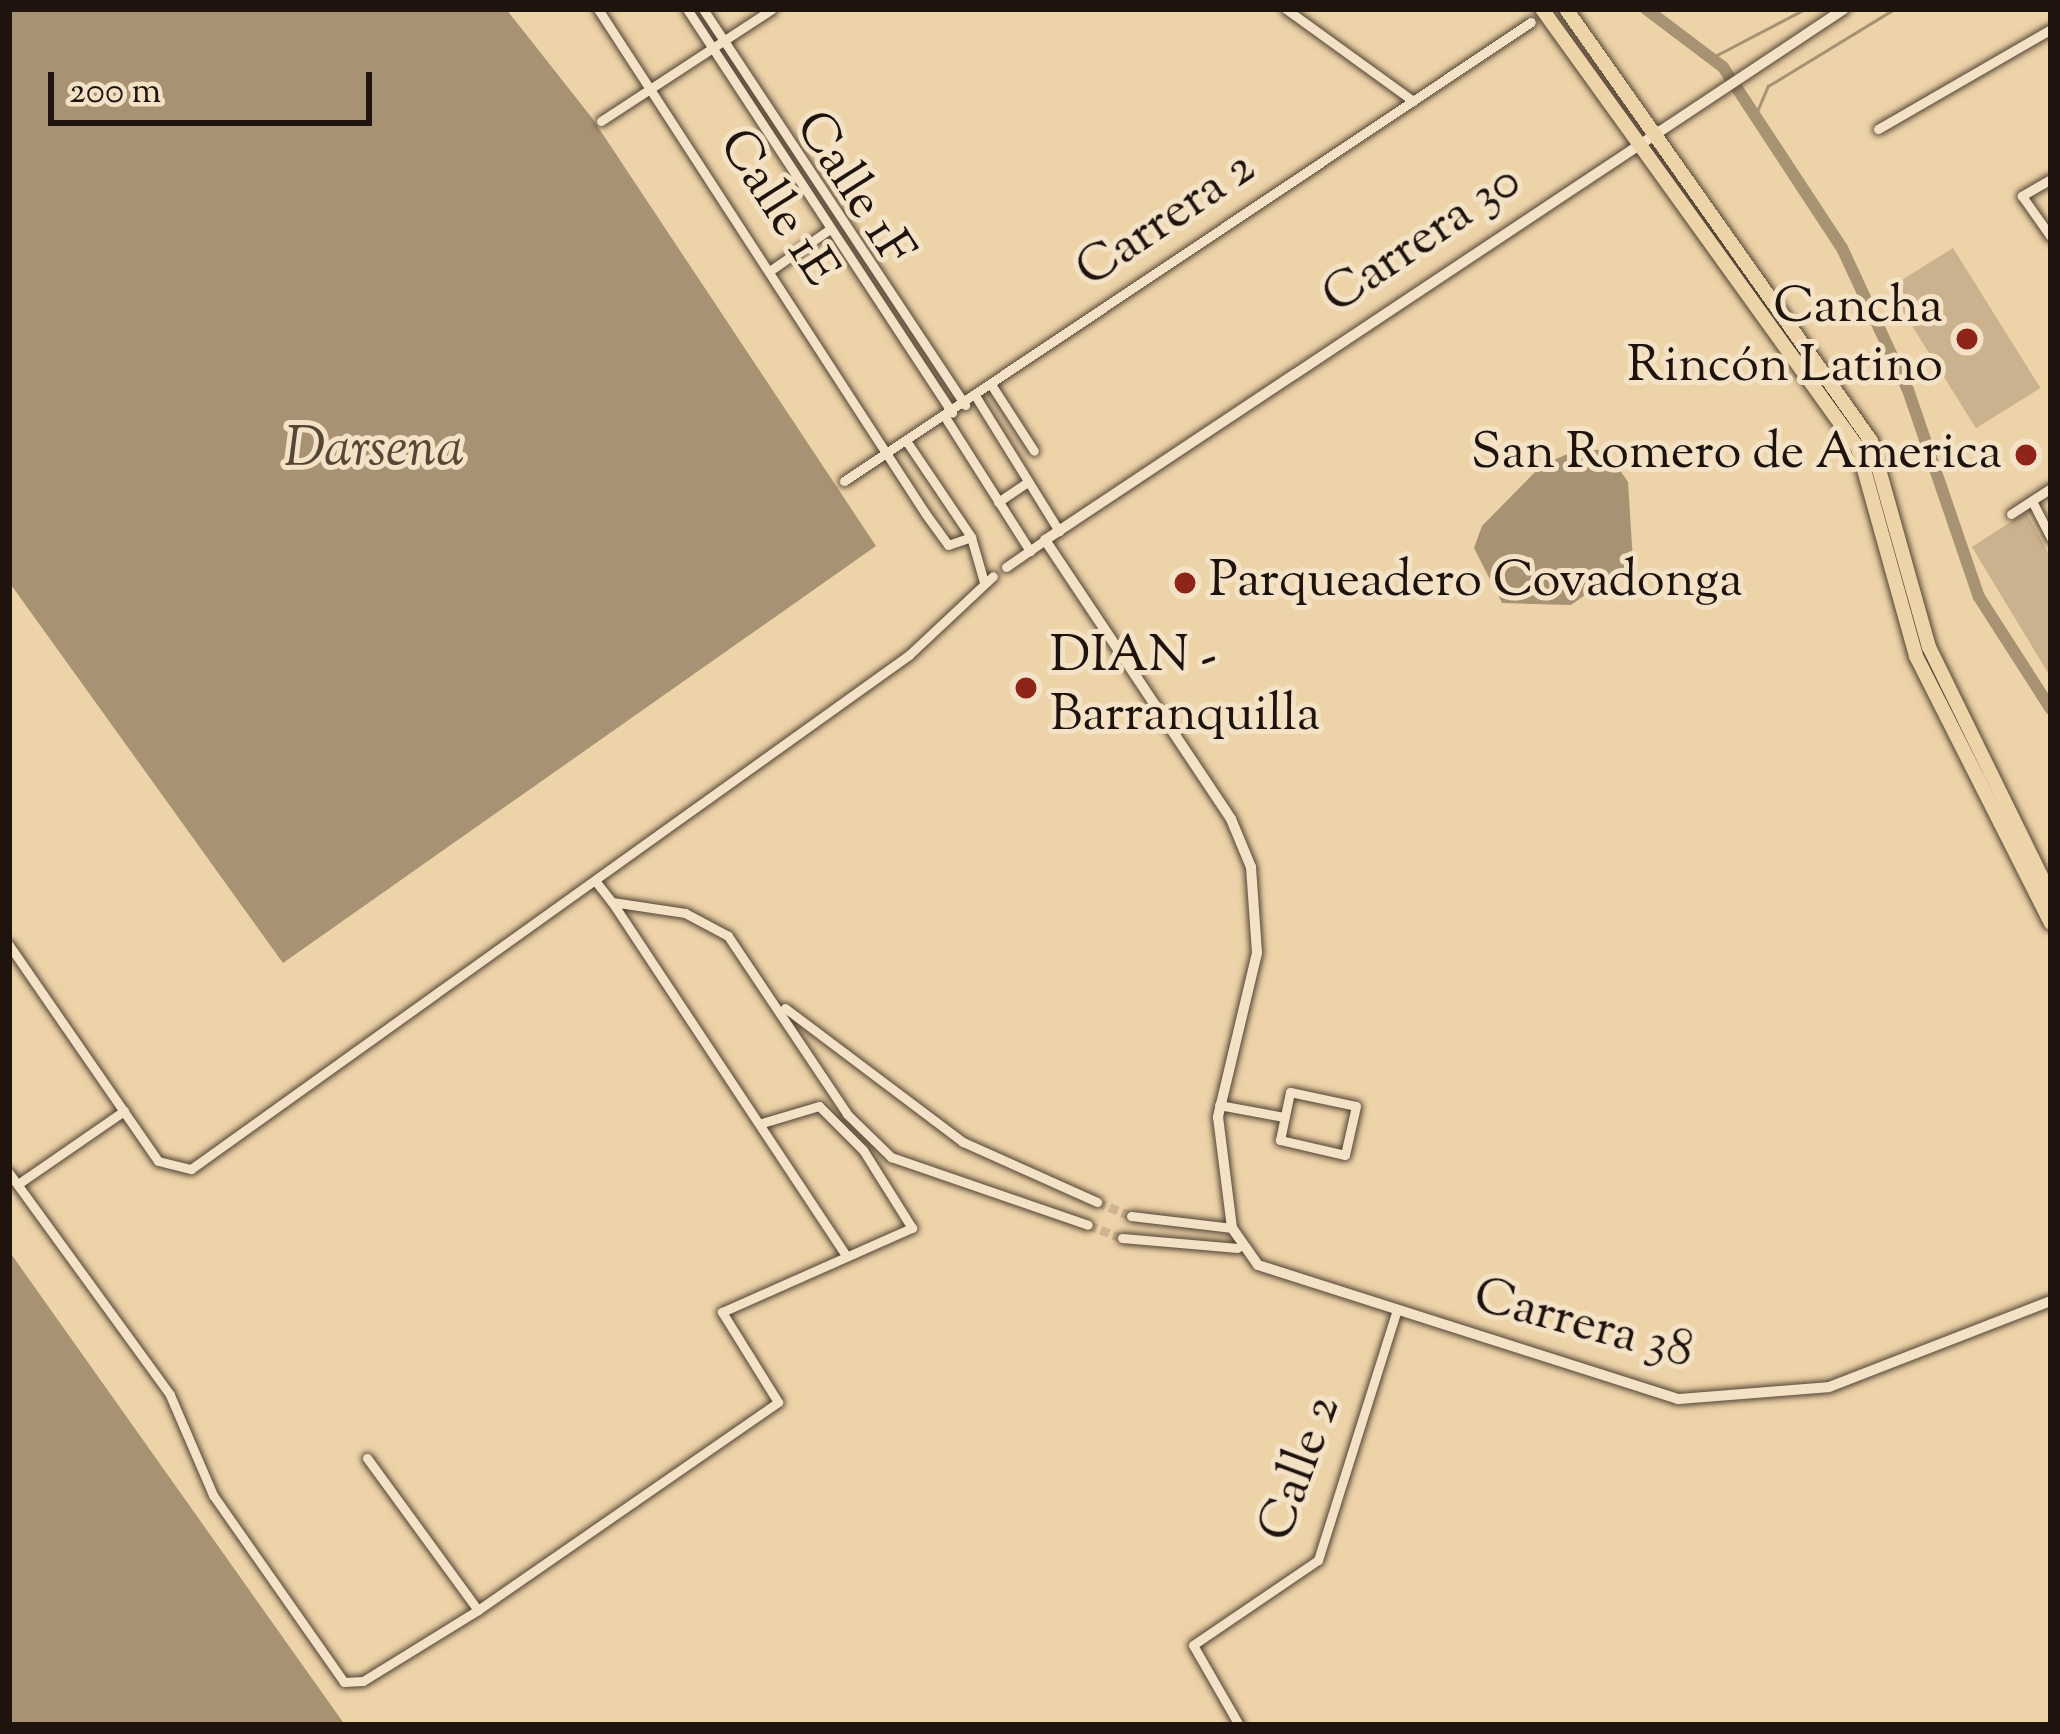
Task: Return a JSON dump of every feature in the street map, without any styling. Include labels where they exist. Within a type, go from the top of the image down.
[{"type":"main road","points":[[1542,9],[1858,448],[1916,656],[2051,923]]},
{"type":"main road","points":[[1565,9],[1657,132],[1871,441],[1930,647],[2051,896]]},
{"type":"street","name":"Calle 1E","points":[[598,9],[948,545],[971,537]]},
{"type":"street","name":"Calle 1F","points":[[687,9],[1030,551]]},
{"type":"street","name":"Calle 1F","points":[[703,9],[964,405]]},
{"type":"street","points":[[601,121],[772,9]]},
{"type":"street","points":[[1286,9],[1413,101]]},
{"type":"street","name":"Carrera 30","points":[[1045,540],[1844,9]]},
{"type":"street","name":"Carrera 2","points":[[844,482],[1531,22]]},
{"type":"street","points":[[1878,129],[2051,28]]},
{"type":"street","points":[[2051,179],[2022,196],[2051,237]]},
{"type":"street","points":[[818,210],[830,201]]},
{"type":"street","points":[[771,269],[830,230]]},
{"type":"street","points":[[992,386],[1034,451]]},
{"type":"street","points":[[976,397],[1059,531]]},
{"type":"street","points":[[9,945],[158,1161],[191,1169],[597,883],[934,636],[988,579],[971,537],[907,442]]},
{"type":"street","points":[[998,502],[1028,482]]},
{"type":"street","points":[[2011,514],[2051,488]]},
{"type":"street","points":[[2032,501],[2051,538]]},
{"type":"street","points":[[1006,567],[1045,540],[1231,819],[1251,867],[1257,953],[1220,1105],[1238,1248],[1122,1238]]},
{"type":"street","points":[[597,883],[762,1123],[844,1253]]},
{"type":"street","points":[[612,902],[717,928],[781,1005],[847,1114],[891,1156],[1088,1225]]},
{"type":"street","points":[[781,1005],[963,1142],[1097,1202]]},
{"type":"street","points":[[1290,1092],[1356,1106],[1345,1155],[1280,1139],[1285,1117],[1290,1092]]},
{"type":"street","points":[[1220,1105],[1285,1117]]},
{"type":"street","points":[[9,1173],[170,1395],[213,1495],[344,1682],[363,1681],[478,1610],[778,1402],[722,1312],[844,1253],[912,1228],[883,1178],[819,1106],[762,1123]]},
{"type":"street","points":[[19,1184],[124,1111]]},
{"type":"street","points":[[1131,1216],[1232,1228]]},
{"type":"street","name":"Carrera 38","points":[[1238,1248],[1258,1265],[1622,1389],[1742,1402],[1871,1374],[2051,1300]]},
{"type":"street","name":"Calle 2","points":[[1239,1725],[1193,1645],[1318,1560],[1396,1312]]},
{"type":"street","points":[[367,1457],[478,1610]]},
{"type":"shaded area","name":"Cancha Rincón Latino","points":[[1953,248],[2040,388],[1976,428],[1889,288]]},
{"type":"shaded area","points":[[2026,512],[2051,558],[2051,678],[1972,547]]},
{"type":"water","name":"Darsena","points":[[9,9],[506,9],[592,118],[876,546],[283,963],[9,582]]},
{"type":"water","points":[[1577,450],[1606,450],[1628,482],[1633,561],[1571,605],[1502,603],[1474,548],[1482,526],[1542,465]]},
{"type":"water","points":[[9,1251],[345,1725],[9,1725]]},
{"type":"waterway","points":[[1646,9],[1723,67],[1842,248],[1908,390],[1979,597],[2051,709]]},
{"type":"waterway","points":[[1713,57],[1805,9]]},
{"type":"waterway","points":[[1755,116],[1768,86],[1894,9]]},
{"type":"tunnel","points":[[1097,1202],[1131,1216]]},
{"type":"tunnel","points":[[1088,1225],[1122,1238]]},
{"type":"place","name":"Cancha Rincón Latino","points":[[1967,339]]},
{"type":"place","name":"San Romero de America","points":[[2026,455]]},
{"type":"place","name":"Parqueadero Covadonga","points":[[1185,583]]},
{"type":"place","name":"DIAN - Barranquilla","points":[[1026,688]]}]
